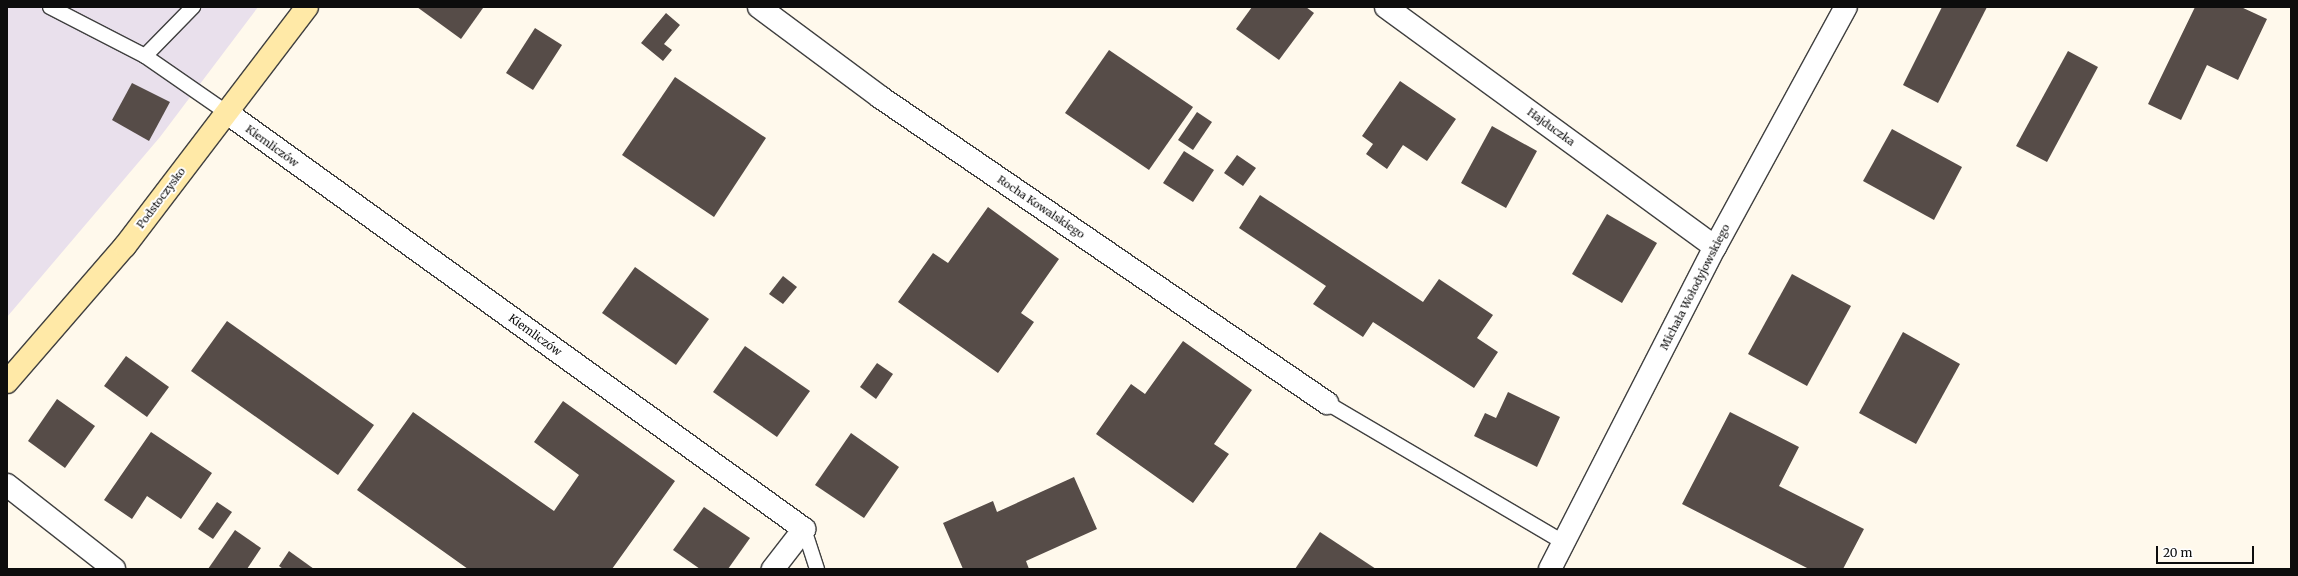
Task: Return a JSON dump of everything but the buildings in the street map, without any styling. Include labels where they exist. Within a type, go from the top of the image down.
[{"type":"street","name":"Podstoczysko","points":[[7,382],[125,246],[306,7]]},
{"type":"street","name":"Rocha Kowalskiego","points":[[759,7],[880,97],[1327,403]]},
{"type":"street","name":"Hajduczka","points":[[1386,7],[1715,247]]},
{"type":"street","name":"Michała Wołodyjowskiego","points":[[1550,569],[1565,543],[1715,247],[1846,7]]},
{"type":"street","name":"Kiemliczów","points":[[226,112],[804,529]]},
{"type":"street","points":[[7,486],[114,569]]},
{"type":"street","points":[[773,569],[804,529]]},
{"type":"lane","points":[[50,7],[145,56],[226,112]]},
{"type":"lane","points":[[145,56],[193,7]]},
{"type":"lane","points":[[1327,403],[1565,543]]},
{"type":"lane","points":[[804,529],[816,569]]},
{"type":"shaded area","points":[[7,7],[258,7],[160,137],[7,317]]}]
